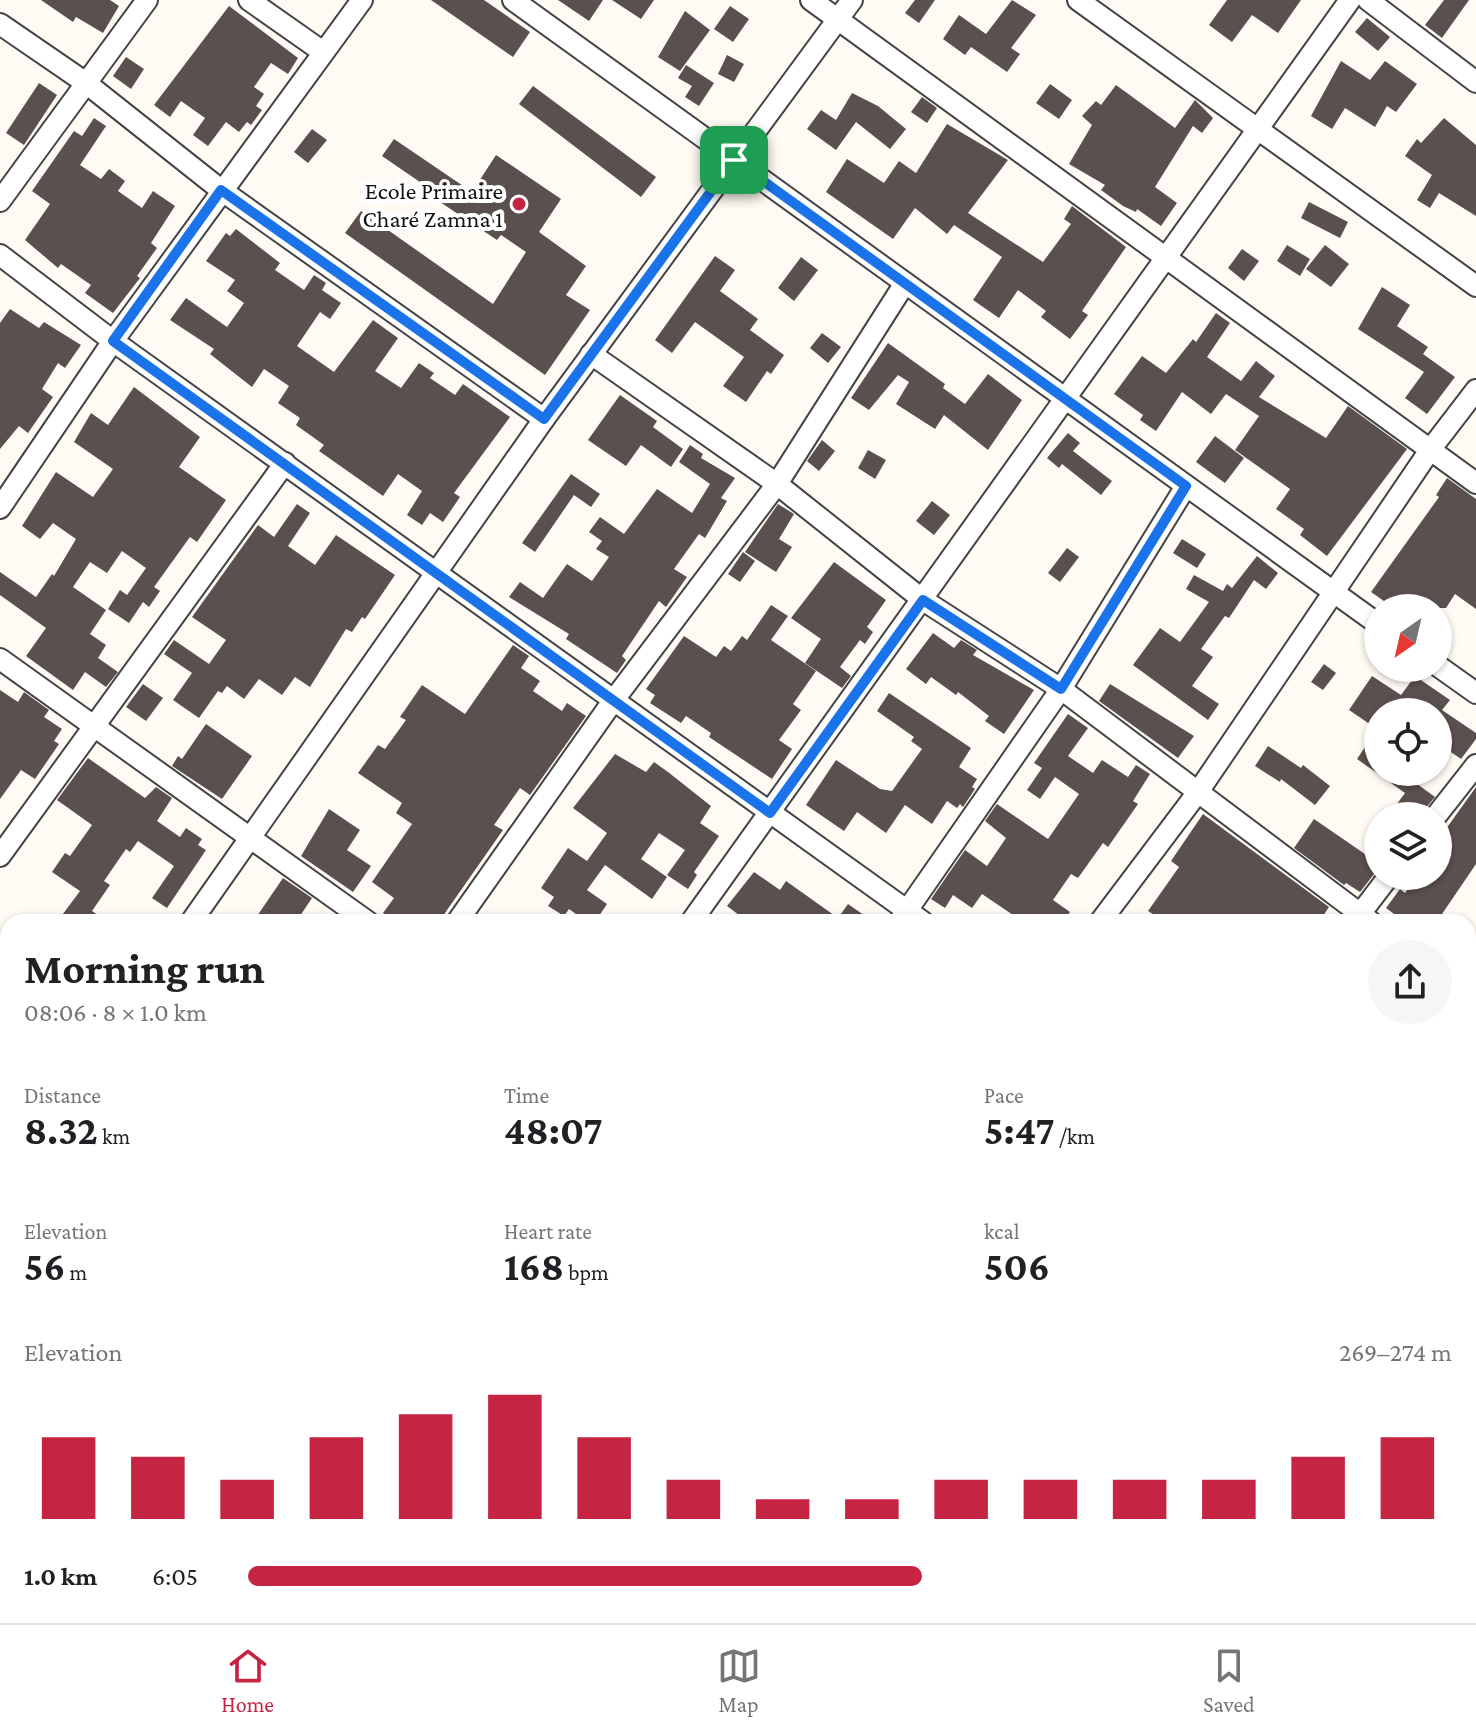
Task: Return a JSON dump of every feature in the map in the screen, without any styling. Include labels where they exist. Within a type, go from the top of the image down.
[{"type":"street","points":[[0,201],[147,0]]},
{"type":"street","points":[[249,0],[323,52]]},
{"type":"street","points":[[0,508],[113,341],[362,0]]},
{"type":"street","points":[[513,0],[1364,614]]},
{"type":"street","points":[[811,0],[1476,483]]},
{"type":"street","points":[[197,914],[544,419],[852,0]]},
{"type":"street","points":[[1078,0],[1259,127],[1476,286]]},
{"type":"street","points":[[697,914],[1350,0]]},
{"type":"street","points":[[1368,0],[1476,82]]},
{"type":"street","points":[[0,24],[86,83],[221,190],[544,419]]},
{"type":"street","points":[[0,255],[113,341],[770,813],[905,914]]},
{"type":"street","points":[[463,914],[613,701],[777,484],[905,283]]},
{"type":"street","points":[[591,354],[777,484],[923,600],[1061,689],[1356,914]]},
{"type":"street","points":[[1106,914],[1198,792],[1430,450],[1476,390]]},
{"type":"street","points":[[0,856],[285,463]]},
{"type":"street","points":[[913,914],[1061,689],[1186,486]]},
{"type":"street","points":[[0,659],[357,914]]},
{"type":"street","points":[[1452,676],[1476,693]]},
{"type":"street","points":[[1447,802],[1476,765]]},
{"type":"street","points":[[1365,914],[1380,890]]},
{"type":"building","points":[[41,0],[110,0],[119,6],[103,33],[76,17],[73,22]]},
{"type":"building","points":[[431,0],[484,0],[530,32],[513,57]]},
{"type":"building","points":[[558,0],[603,0],[589,21]]},
{"type":"building","points":[[612,0],[654,0],[641,19]]},
{"type":"building","points":[[915,0],[935,0],[919,23],[905,13]]},
{"type":"building","points":[[1012,0],[1036,15],[1011,48],[1020,54],[1007,72],[971,47],[965,55],[943,39],[959,15],[986,34]]},
{"type":"building","points":[[1227,0],[1301,0],[1278,33],[1252,15],[1232,42],[1209,25]]},
{"type":"building","points":[[1444,0],[1469,0],[1442,38],[1425,25]]},
{"type":"building","points":[[229,6],[298,58],[288,74],[271,63],[254,87],[264,94],[256,106],[262,110],[251,125],[247,122],[239,132],[226,122],[208,146],[193,135],[205,118],[181,101],[170,117],[154,105]]},
{"type":"building","points":[[730,6],[749,19],[733,42],[714,29]]},
{"type":"building","points":[[685,11],[710,30],[680,71],[658,57]]},
{"type":"building","points":[[1367,18],[1390,37],[1378,51],[1355,32]]},
{"type":"building","points":[[727,55],[744,64],[734,82],[718,74]]},
{"type":"building","points":[[126,57],[144,69],[131,89],[113,76]]},
{"type":"building","points":[[1341,61],[1370,80],[1385,61],[1417,84],[1396,112],[1387,106],[1375,127],[1345,108],[1332,129],[1311,116]]},
{"type":"building","points":[[686,65],[714,83],[699,106],[685,97],[692,86],[678,78]]},
{"type":"building","points":[[39,83],[57,95],[24,145],[6,133]]},
{"type":"building","points":[[1050,84],[1072,100],[1059,119],[1036,103]]},
{"type":"building","points":[[1116,85],[1175,128],[1195,100],[1213,118],[1202,133],[1193,126],[1155,187],[1177,203],[1161,226],[1137,209],[1136,212],[1123,206],[1101,190],[1105,185],[1069,164],[1092,125],[1082,116],[1096,101],[1101,105]]},
{"type":"building","points":[[533,86],[656,177],[641,197],[519,104]]},
{"type":"building","points":[[852,93],[878,106],[906,129],[890,149],[856,122],[836,150],[807,129],[821,110],[836,120]]},
{"type":"building","points":[[922,97],[937,108],[927,123],[911,112]]},
{"type":"building","points":[[94,118],[106,126],[80,165],[101,179],[109,169],[125,181],[118,191],[142,208],[153,191],[175,206],[151,243],[157,248],[137,276],[140,278],[113,313],[85,293],[91,285],[61,264],[58,268],[25,240],[50,204],[32,191],[74,131],[82,136]]},
{"type":"building","points":[[1444,118],[1476,145],[1476,216],[1439,193],[1430,208],[1417,200],[1432,175],[1405,156],[1417,139],[1421,143]]},
{"type":"building","points":[[947,124],[1008,160],[968,213],[1043,262],[1071,224],[1064,219],[1072,206],[1126,247],[1082,311],[1088,315],[1070,339],[1041,317],[1046,311],[1018,290],[999,318],[973,300],[1002,257],[954,225],[947,234],[915,208],[893,239],[826,192],[847,159],[884,183],[899,161],[916,173]]},
{"type":"building","points":[[312,129],[327,140],[308,163],[294,152]]},
{"type":"building","points":[[394,139],[472,192],[496,155],[561,199],[539,232],[586,266],[566,295],[590,310],[545,375],[345,233],[361,211],[493,304],[526,252],[501,235],[497,240],[431,196],[433,191],[382,156]]},
{"type":"building","points":[[1309,202],[1348,222],[1340,238],[1301,218]]},
{"type":"building","points":[[236,229],[280,263],[275,270],[304,290],[314,275],[326,283],[322,290],[341,303],[330,319],[320,312],[297,346],[334,372],[373,320],[398,338],[375,371],[401,388],[419,363],[434,373],[430,378],[455,395],[463,384],[510,417],[454,493],[460,497],[443,522],[430,513],[422,525],[407,515],[422,491],[398,474],[383,496],[319,451],[324,445],[296,425],[300,418],[278,403],[289,386],[264,369],[252,387],[210,354],[214,349],[170,320],[186,298],[227,327],[244,303],[227,291],[235,280],[206,261],[226,233],[230,236]]},
{"type":"building","points":[[1287,245],[1310,259],[1300,276],[1277,261]]},
{"type":"building","points":[[1325,245],[1349,264],[1331,287],[1306,269]]},
{"type":"building","points":[[1242,249],[1259,261],[1244,281],[1228,268]]},
{"type":"building","points":[[715,256],[735,270],[720,291],[758,319],[750,330],[784,355],[771,374],[767,371],[746,402],[723,386],[744,357],[695,322],[672,353],[655,340]]},
{"type":"building","points":[[801,257],[818,270],[794,301],[778,288]]},
{"type":"building","points":[[1382,287],[1410,305],[1397,326],[1428,347],[1423,354],[1455,377],[1427,414],[1405,398],[1424,372],[1358,329]]},
{"type":"building","points":[[10,309],[39,328],[44,322],[81,345],[65,368],[58,363],[42,389],[53,397],[28,433],[19,426],[0,449],[0,323]]},
{"type":"building","points":[[1216,313],[1230,323],[1207,357],[1241,381],[1256,361],[1275,376],[1259,397],[1326,438],[1348,406],[1407,449],[1327,556],[1300,535],[1304,529],[1276,509],[1290,489],[1235,450],[1259,416],[1226,394],[1211,414],[1182,392],[1156,431],[1140,420],[1143,415],[1114,394],[1142,356],[1166,373],[1193,339],[1196,342]]},
{"type":"building","points":[[822,333],[841,347],[828,363],[810,348]]},
{"type":"building","points":[[888,343],[945,384],[943,388],[965,404],[988,374],[1022,400],[988,450],[944,415],[935,429],[896,404],[909,382],[898,375],[869,410],[851,398]]},
{"type":"building","points":[[134,387],[200,437],[179,467],[226,500],[197,542],[190,537],[154,587],[160,591],[149,607],[143,602],[129,623],[108,609],[120,590],[127,595],[146,568],[122,551],[107,573],[90,562],[73,587],[106,610],[90,634],[106,645],[98,658],[118,672],[106,687],[85,672],[73,690],[26,656],[46,628],[0,595],[0,572],[36,597],[52,574],[54,576],[76,539],[53,523],[40,539],[22,526],[56,472],[93,497],[113,469],[74,442],[91,413],[108,425]]},
{"type":"building","points":[[620,395],[657,421],[653,427],[683,449],[671,467],[641,445],[626,466],[588,440]]},
{"type":"building","points":[[1068,433],[1080,443],[1073,451],[1112,481],[1101,495],[1062,464],[1059,468],[1047,458]]},
{"type":"building","points":[[1215,436],[1244,458],[1225,483],[1196,462]]},
{"type":"building","points":[[822,440],[835,451],[819,471],[807,461]]},
{"type":"building","points":[[690,445],[703,454],[701,458],[735,478],[721,498],[727,501],[705,538],[699,534],[674,569],[687,577],[666,607],[659,601],[622,656],[626,660],[617,673],[566,639],[569,634],[509,597],[520,582],[543,598],[567,564],[592,581],[609,557],[596,549],[602,541],[589,532],[600,517],[624,534],[657,489],[692,513],[710,484],[679,462]]},
{"type":"building","points":[[868,450],[886,460],[875,479],[858,468]]},
{"type":"building","points":[[571,474],[600,494],[591,507],[574,495],[535,552],[522,543]]},
{"type":"building","points":[[1447,478],[1476,499],[1476,609],[1455,594],[1452,599],[1452,594],[1371,592],[1439,497],[1436,495]]},
{"type":"building","points":[[932,501],[950,515],[934,535],[916,521]]},
{"type":"building","points":[[297,504],[310,513],[288,546],[315,565],[336,535],[395,575],[365,619],[362,617],[352,632],[346,629],[310,687],[295,677],[282,695],[259,679],[244,699],[227,686],[222,693],[218,691],[199,718],[173,700],[192,673],[164,654],[174,640],[209,664],[226,640],[192,617],[258,525],[274,537]]},
{"type":"building","points":[[778,504],[794,514],[779,539],[792,547],[776,572],[745,552]]},
{"type":"building","points":[[1182,539],[1206,554],[1197,568],[1173,553]]},
{"type":"building","points":[[1067,548],[1079,557],[1060,582],[1048,573]]},
{"type":"building","points":[[743,552],[755,561],[740,582],[728,574]]},
{"type":"building","points":[[1257,556],[1278,573],[1266,589],[1254,580],[1229,618],[1225,616],[1201,649],[1213,657],[1192,686],[1219,704],[1208,720],[1133,665],[1160,628],[1180,642],[1209,602],[1186,589],[1194,575],[1223,591],[1227,584],[1232,588]]},
{"type":"building","points":[[834,562],[886,600],[867,627],[873,632],[865,644],[860,640],[840,667],[851,676],[842,688],[805,663],[821,639],[791,618]]},
{"type":"building","points":[[771,605],[788,616],[771,640],[816,671],[793,704],[801,710],[779,740],[792,749],[772,779],[709,737],[711,733],[686,716],[681,723],[650,703],[655,695],[646,689],[684,636],[716,657],[724,646],[731,651],[742,636],[747,640]]},
{"type":"building","points":[[933,633],[954,648],[961,640],[977,650],[973,655],[1034,690],[1004,734],[985,721],[989,716],[958,692],[956,695],[931,677],[926,684],[906,669]]},
{"type":"building","points":[[513,645],[529,656],[521,668],[540,681],[533,691],[562,711],[567,703],[586,716],[530,795],[520,788],[494,825],[503,830],[445,914],[384,914],[394,898],[372,882],[412,824],[396,813],[402,803],[358,773],[378,745],[385,749],[406,720],[400,717],[422,685],[465,714]]},
{"type":"building","points":[[1324,664],[1336,673],[1323,690],[1311,682]]},
{"type":"building","points":[[1368,682],[1381,682],[1401,695],[1411,682],[1424,682],[1447,698],[1364,698],[1364,720],[1349,710]]},
{"type":"building","points":[[143,684],[163,698],[146,721],[126,707]]},
{"type":"building","points":[[1110,684],[1194,736],[1178,758],[1099,701]]},
{"type":"building","points":[[0,690],[18,702],[24,692],[49,710],[44,717],[62,729],[54,741],[59,744],[35,779],[21,770],[0,799]]},
{"type":"building","points":[[889,693],[971,748],[959,767],[977,779],[972,787],[975,789],[963,807],[960,804],[957,808],[947,801],[932,824],[905,805],[886,833],[857,812],[844,831],[806,805],[836,760],[880,789],[892,791],[922,749],[911,741],[914,737],[877,711]]},
{"type":"building","points":[[1068,714],[1088,728],[1068,756],[1093,773],[1102,760],[1128,777],[1136,765],[1150,774],[1133,801],[1138,804],[1108,847],[1103,843],[1078,878],[1071,874],[1053,900],[1070,912],[1069,914],[1012,914],[982,894],[972,908],[953,895],[945,908],[931,899],[965,850],[987,866],[1006,838],[985,821],[997,804],[1048,839],[1079,794],[1055,777],[1040,799],[1027,790],[1042,768],[1034,763]]},
{"type":"building","points":[[1452,717],[1476,733],[1476,739],[1461,759],[1452,753]]},
{"type":"building","points":[[206,724],[252,756],[222,799],[172,766],[178,756],[182,759]]},
{"type":"building","points":[[1268,746],[1301,768],[1303,765],[1330,786],[1315,805],[1281,779],[1280,782],[1255,766]]},
{"type":"building","points":[[1364,748],[1364,764],[1357,759]]},
{"type":"building","points":[[615,754],[646,772],[654,762],[668,772],[711,806],[700,823],[719,836],[694,872],[697,875],[688,889],[667,875],[685,850],[659,833],[641,859],[667,877],[652,899],[605,865],[587,890],[607,904],[600,914],[576,914],[569,909],[565,914],[561,914],[548,906],[554,897],[541,888],[568,848],[587,861],[607,833],[573,808]]},
{"type":"building","points":[[88,758],[145,798],[156,787],[172,798],[157,821],[180,837],[186,828],[202,839],[198,845],[206,850],[167,908],[152,898],[174,866],[138,841],[130,852],[126,849],[104,881],[110,885],[92,911],[96,914],[63,914],[80,891],[52,872],[65,853],[70,856],[92,825],[57,800]]},
{"type":"building","points":[[1395,786],[1420,786],[1435,797],[1431,802],[1398,802],[1405,793]]},
{"type":"building","points":[[1476,787],[1476,864],[1442,914],[1394,914],[1386,908],[1399,890],[1405,893],[1407,890],[1452,890],[1452,820]]},
{"type":"building","points":[[329,809],[360,830],[347,850],[371,866],[353,892],[301,856]]},
{"type":"building","points":[[1203,814],[1329,907],[1324,914],[1153,914],[1148,911],[1179,867],[1171,861]]},
{"type":"building","points":[[1314,819],[1364,853],[1364,887],[1360,892],[1346,883],[1344,885],[1294,848]]},
{"type":"building","points":[[754,872],[780,890],[786,881],[832,914],[738,914],[727,906]]},
{"type":"building","points":[[283,878],[312,898],[301,914],[258,914]]},
{"type":"building","points":[[848,904],[862,914],[841,914]]},
{"type":"place","name":"Ecole Primaire Charé Zamna 1","points":[[519,204]]},
{"type":"route","points":[[734,160],[1186,486],[1061,689],[923,600],[770,813],[113,341],[221,190],[544,419],[734,160]]}]
